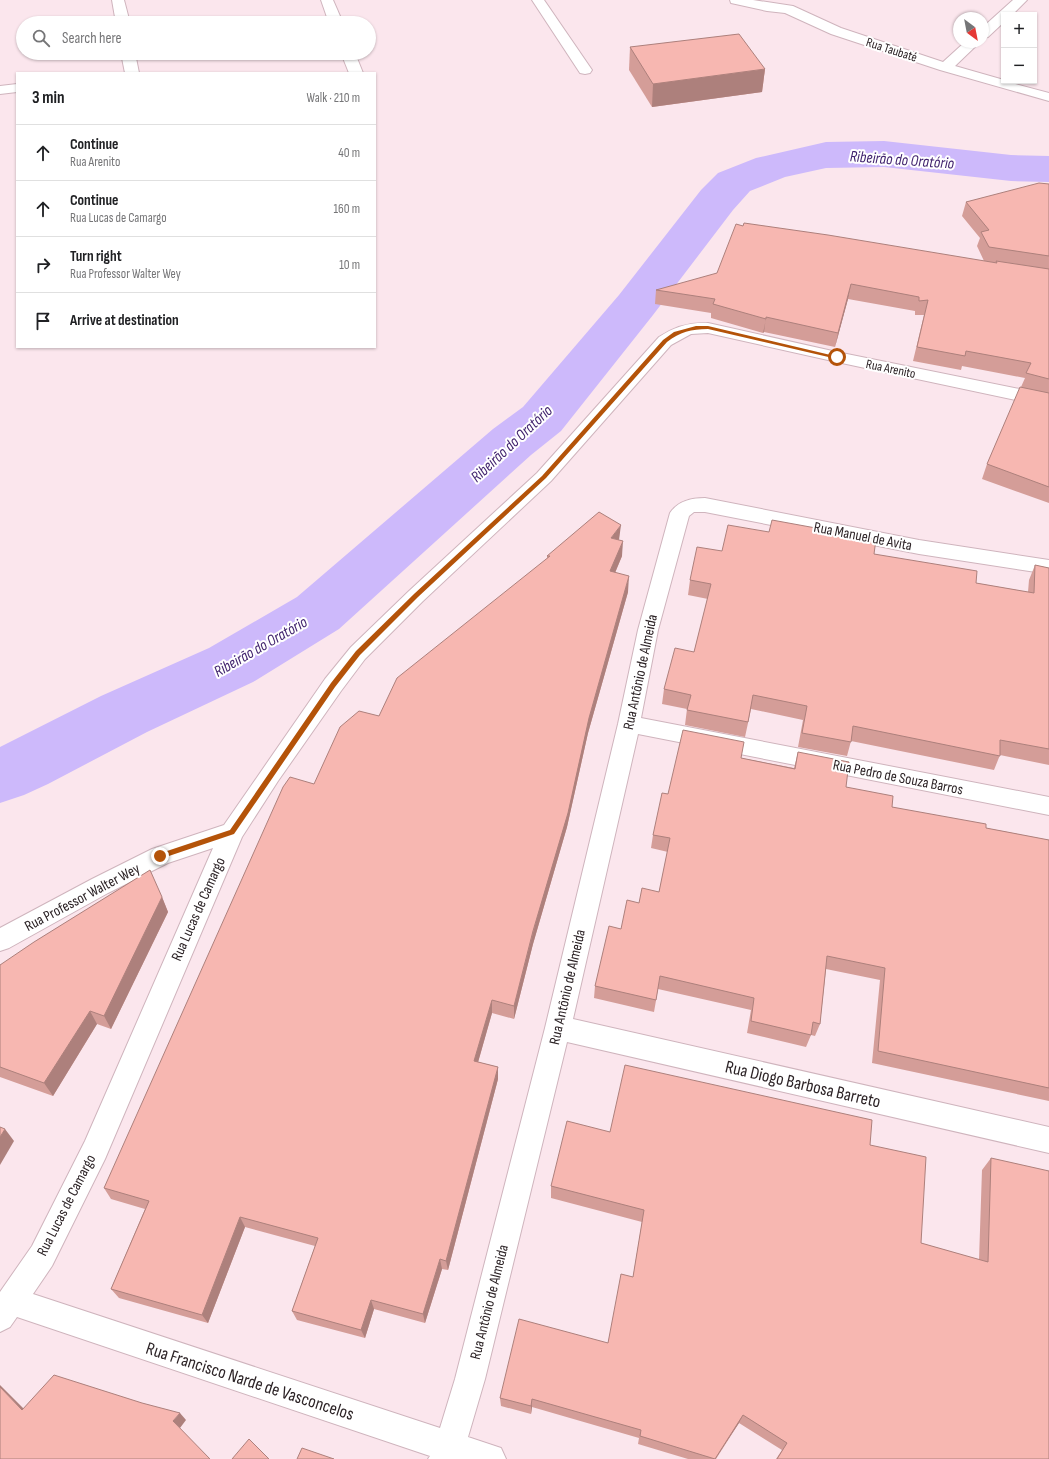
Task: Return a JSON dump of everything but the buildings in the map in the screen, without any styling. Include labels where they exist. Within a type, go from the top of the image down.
[{"type":"street","points":[[118,0],[121,16]]},
{"type":"street","points":[[327,0],[333,16]]},
{"type":"street","points":[[538,0],[585,70]]},
{"type":"street","name":"Rua Taubaté","points":[[736,0],[767,7],[788,9],[836,31],[945,67],[1049,97]]},
{"type":"street","points":[[770,0],[788,9]]},
{"type":"street","points":[[989,29],[1021,0]]},
{"type":"street","points":[[945,67],[966,48]]},
{"type":"street","points":[[129,60],[132,72]]},
{"type":"street","points":[[351,60],[356,72]]},
{"type":"street","points":[[0,90],[16,88]]},
{"type":"street","name":"Rua Arenito","points":[[665,341],[676,333],[685,329],[696,327],[708,328],[837,357],[1049,401]]},
{"type":"street","name":"Rua Lucas de Camargo","points":[[6,1309],[42,1256],[94,1150],[232,832],[328,691],[358,653],[416,596],[544,477],[665,341]]},
{"type":"street","name":"Rua Manuel de Avita","points":[[680,513],[684,508],[705,505],[919,547],[1049,567]]},
{"type":"street","name":"Rua Antônio de Almeida","points":[[447,1453],[470,1379],[558,1028],[629,724],[648,630],[669,546],[680,513]]},
{"type":"street","name":"Rua Pedro de Souza Barros","points":[[629,724],[1049,806]]},
{"type":"street","name":"Rua Professor Walter Wey","points":[[0,940],[100,886],[160,856],[232,832]]},
{"type":"street","name":"Rua Diogo Barbosa Barreto","points":[[558,1028],[1049,1140]]},
{"type":"street","name":"Rua Francisco Narde de Vasconcelos","points":[[6,1309],[447,1453],[490,1459]]},
{"type":"waterway","name":"Ribeirão do Oratório","points":[[0,776],[25,765],[124,714],[231,665],[318,613],[512,442],[542,419],[636,305],[717,200],[734,182],[772,167],[826,155],[884,154],[1011,168],[1049,169]]},
{"type":"route","points":[[160,856],[232,832],[333,685],[358,653],[416,596],[544,477],[665,341],[676,333],[685,329],[696,327],[708,328],[837,357]]}]
